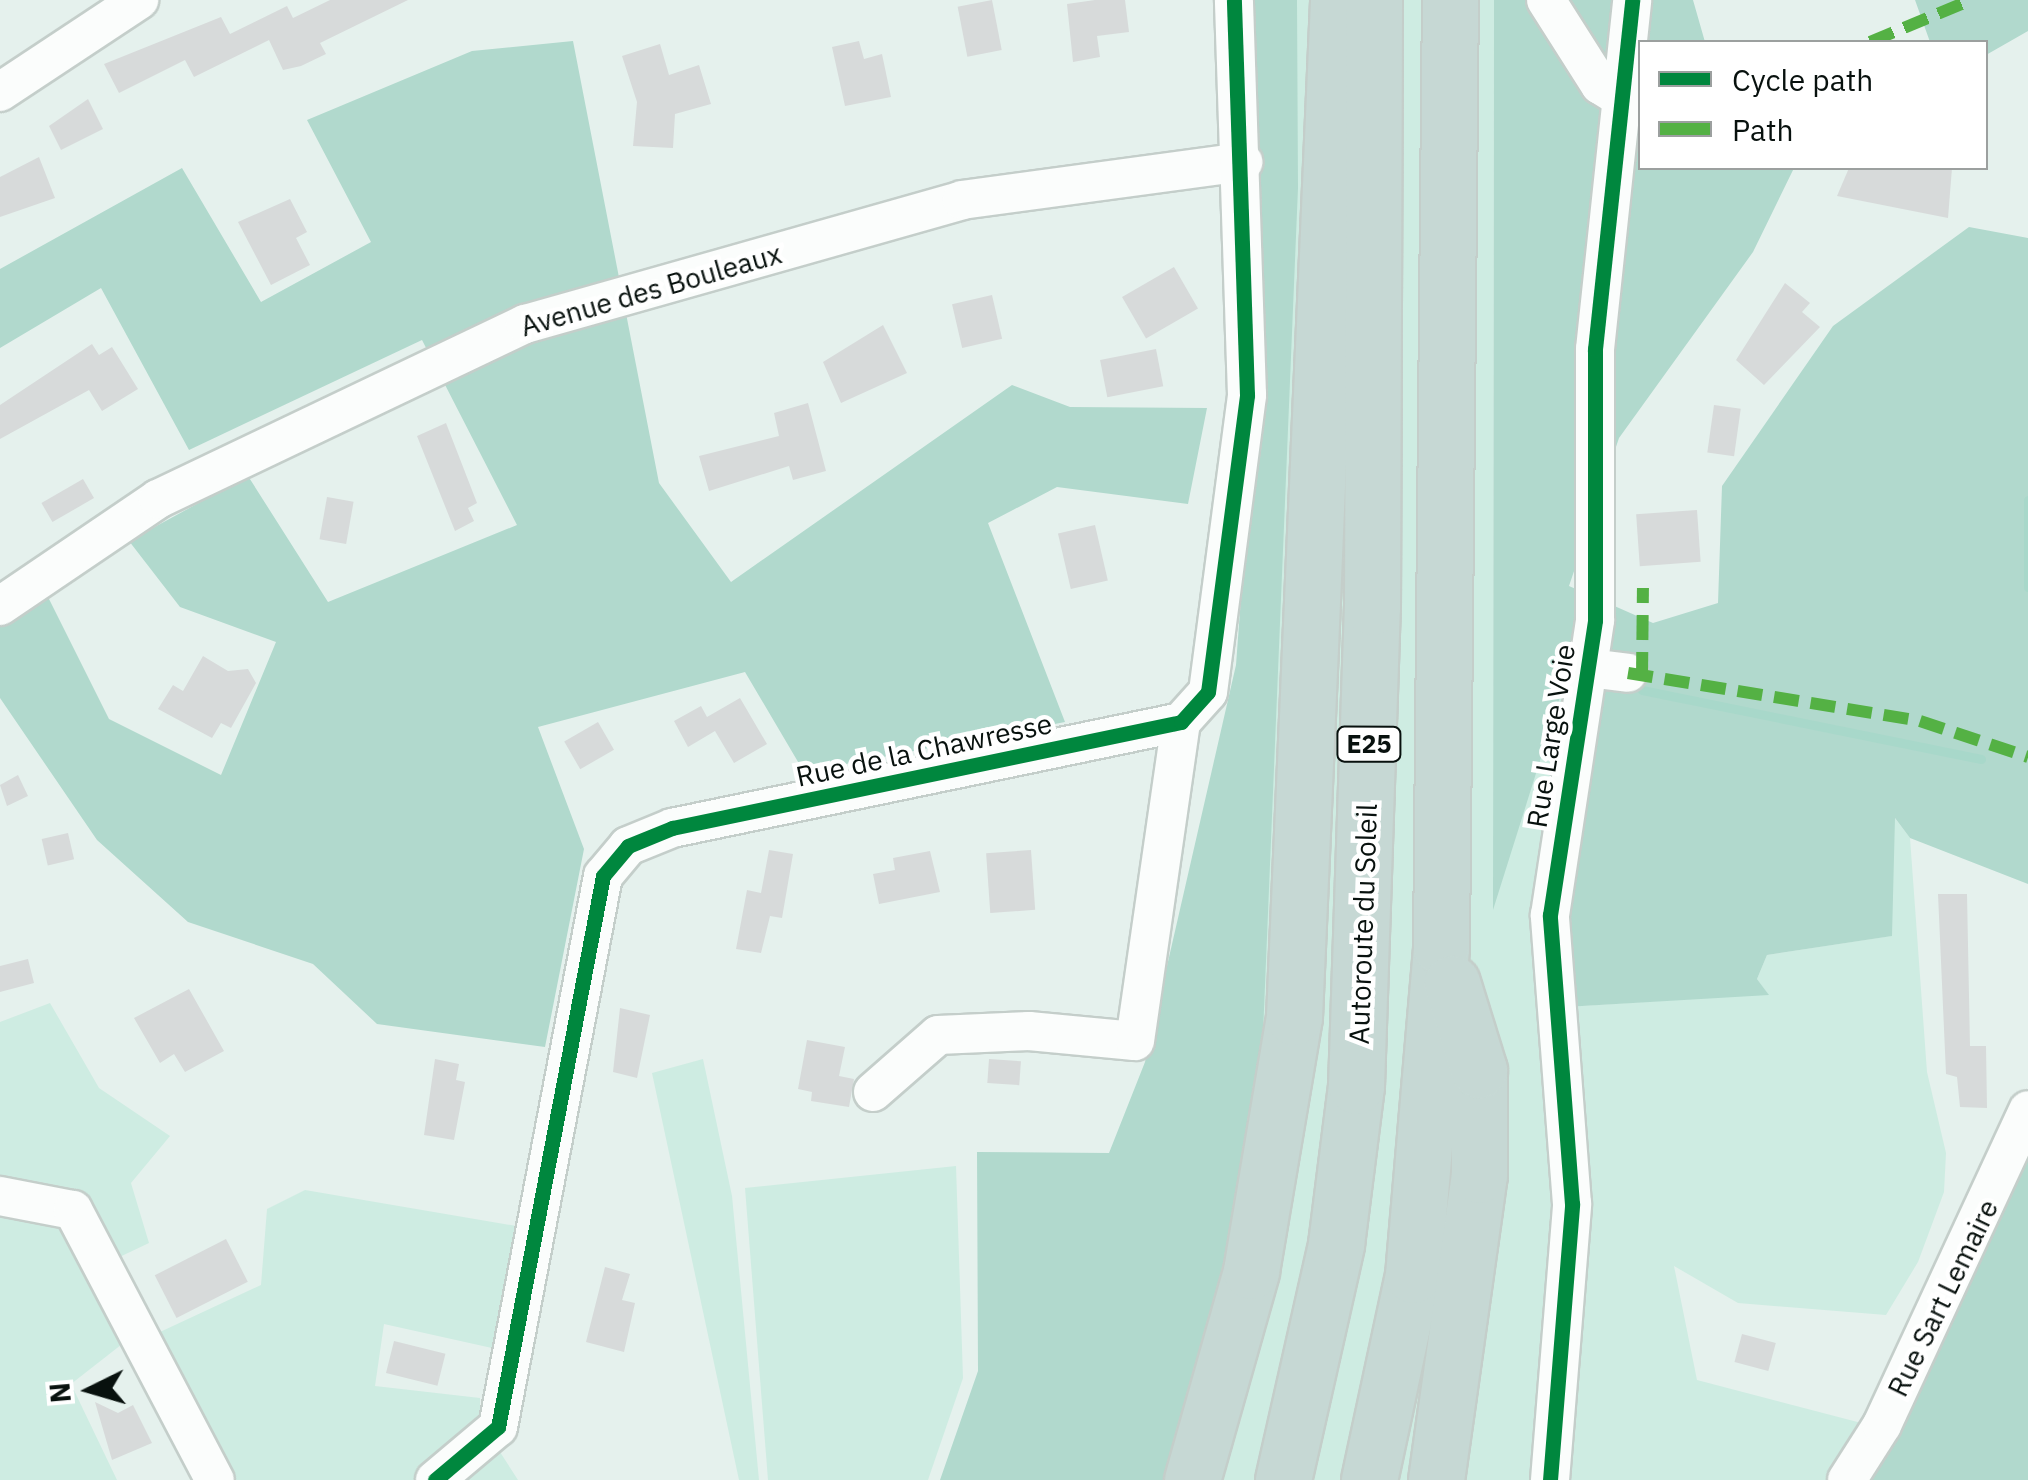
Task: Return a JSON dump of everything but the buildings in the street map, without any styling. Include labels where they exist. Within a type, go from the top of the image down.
[{"type":"highway","points":[[1192,1480],[1251,1270],[1294,1017],[1338,0]]},
{"type":"highway","name":"Autoroute du Soleil","points":[[1283,1480],[1336,1244],[1356,1086],[1371,626],[1374,0]]},
{"type":"highway","name":"E25","points":[[1369,1480],[1413,1276],[1441,947],[1450,0]]},
{"type":"highway","points":[[1436,1480],[1479,1175],[1479,1070],[1441,947]]},
{"type":"street","points":[[0,92],[140,0]]},
{"type":"street","points":[[873,1092],[938,1035],[1029,1031],[1135,1041],[1181,722],[1208,692],[1247,395],[1244,162],[1234,0]]},
{"type":"street","points":[[1546,0],[1600,84],[1621,98]]},
{"type":"street","name":"Rue Large Voie","points":[[1550,1480],[1572,1221],[1550,916],[1588,668],[1595,349],[1632,0]]},
{"type":"street","name":"Avenue des Bouleaux","points":[[0,606],[158,499],[525,324],[962,200],[1244,162]]},
{"type":"street","points":[[1588,668],[1628,673]]},
{"type":"street","name":"Rue de la Chawresse","points":[[434,1480],[498,1427],[603,876],[628,846],[672,828],[1181,722]]},
{"type":"street","name":"Rue Sart Lemaire","points":[[1847,1480],[1882,1425],[2028,1110]]},
{"type":"street","points":[[0,1196],[73,1210],[215,1480]]},
{"type":"green space","points":[[1251,0],[1297,0],[1298,188],[1260,1106],[1212,1342],[1165,1480],[940,1480],[978,1371],[977,1152],[1109,1153],[1145,1062],[1236,665],[1257,382]]},
{"type":"green space","points":[[1297,0],[1494,0],[1493,907],[1575,648],[1561,1223],[1542,1480],[1165,1480],[1212,1341],[1260,1106]]},
{"type":"green space","points":[[1494,0],[1693,0],[1704,40],[1638,40],[1638,170],[1793,170],[1753,252],[1619,438],[1569,586],[1653,623],[1718,603],[1722,486],[1833,326],[1969,227],[2028,238],[2028,884],[1910,838],[1895,818],[1892,936],[1767,955],[1757,979],[1769,995],[1565,1007],[1572,659],[1493,910]]},
{"type":"green space","points":[[1915,0],[2028,0],[2028,31],[1988,54],[1988,40],[1929,40]]},
{"type":"green space","points":[[573,41],[659,483],[731,582],[1012,385],[1070,407],[1207,408],[1188,504],[1057,487],[988,523],[1065,722],[804,772],[745,672],[538,727],[584,849],[545,1047],[377,1024],[313,964],[188,922],[97,840],[0,698],[0,625],[46,593],[109,719],[221,775],[276,642],[180,607],[129,541],[248,476],[328,602],[517,525],[422,340],[189,450],[101,288],[0,348],[0,269],[182,168],[261,302],[371,242],[307,120],[472,51]]},
{"type":"green space","points":[[1894,817],[1910,838],[1927,1072],[1946,1153],[1944,1192],[1918,1262],[1886,1315],[1738,1303],[1674,1266],[1697,1380],[1869,1425],[1834,1480],[1558,1480],[1565,1007],[1768,994],[1757,979],[1767,955],[1891,936]]},
{"type":"green space","points":[[50,1003],[99,1088],[170,1136],[131,1183],[149,1243],[90,1271],[126,1341],[71,1384],[117,1480],[0,1480],[0,1022]]},
{"type":"green space","points":[[703,1059],[732,1196],[759,1480],[739,1480],[652,1073]]},
{"type":"green space","points":[[2028,1144],[2028,1480],[1851,1480]]},
{"type":"green space","points":[[956,1166],[963,1378],[928,1480],[768,1480],[745,1188]]},
{"type":"green space","points":[[305,1190],[522,1227],[501,1350],[384,1324],[375,1386],[480,1398],[480,1421],[518,1480],[229,1480],[160,1332],[261,1285],[267,1209]]},
{"type":"waterway","points":[[2028,500],[2028,587]]},
{"type":"waterway","points":[[1642,690],[1981,759]]},
{"type":"marked path","points":[[1875,40],[1971,0]]},
{"type":"marked path","points":[[1642,677],[1643,588]]},
{"type":"marked path","points":[[1628,673],[1920,721],[2028,757]]},
{"type":"cycle path","points":[[435,1480],[498,1427],[603,876],[628,846],[672,828],[1181,722],[1208,692],[1247,395],[1234,0]]},
{"type":"cycle path","points":[[1550,1480],[1572,1204],[1550,915],[1595,620],[1595,349],[1632,0]]}]
